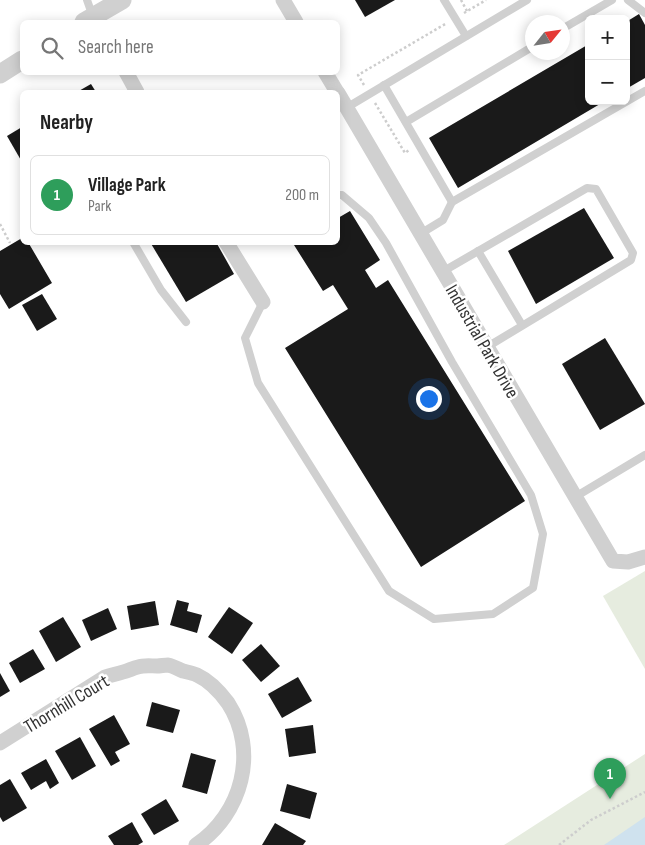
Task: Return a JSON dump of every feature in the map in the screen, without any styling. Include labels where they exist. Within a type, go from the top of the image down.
[{"type":"street","points":[[90,16],[122,0]]},
{"type":"street","points":[[283,0],[295,20]]},
{"type":"street","points":[[0,74],[20,61]]},
{"type":"street","points":[[128,75],[136,90]]},
{"type":"street","name":"Industrial Park Drive","points":[[327,75],[335,90]]},
{"type":"street","name":"Industrial Park Drive","points":[[340,98],[613,561],[628,562],[645,557]]},
{"type":"street","points":[[228,245],[263,302]]},
{"type":"street","name":"Thornhill Court","points":[[0,743],[104,677],[139,666],[168,665],[197,675],[221,693],[233,711],[243,743],[244,760],[242,778],[227,814],[217,828],[196,845]]},
{"type":"lane","points":[[444,0],[466,36]]},
{"type":"lane","points":[[346,108],[527,0]]},
{"type":"lane","points":[[570,24],[612,0]]},
{"type":"lane","points":[[628,0],[645,13]]},
{"type":"lane","points":[[406,122],[525,51]]},
{"type":"lane","points":[[384,85],[452,202]]},
{"type":"lane","points":[[420,234],[443,220],[452,202],[645,90]]},
{"type":"lane","points":[[442,272],[587,188],[596,189],[632,252],[631,260],[487,347]]},
{"type":"lane","points":[[263,302],[244,338],[258,383],[389,591],[434,619],[493,614],[533,588],[543,534],[531,495],[452,362],[386,243],[369,218],[340,195]]},
{"type":"lane","points":[[135,245],[161,290],[186,322]]},
{"type":"lane","points":[[478,251],[522,325]]},
{"type":"lane","points":[[574,496],[645,455]]},
{"type":"path","points":[[461,0],[467,11]]},
{"type":"path","points":[[463,14],[486,0]]},
{"type":"path","points":[[365,87],[358,75],[448,22]]},
{"type":"path","points":[[375,103],[404,153],[410,149]]},
{"type":"path","points":[[0,224],[10,243]]},
{"type":"path","points":[[559,845],[591,820],[645,792]]},
{"type":"shaded area","points":[[645,571],[645,669],[603,596]]},
{"type":"shaded area","points":[[645,754],[645,845],[504,845]]},
{"type":"water","points":[[645,817],[645,845],[604,845]]},
{"type":"building","points":[[355,0],[395,0],[365,17]]},
{"type":"building","points":[[639,14],[645,25],[645,78],[630,87],[630,60],[630,20]]},
{"type":"building","points":[[585,46],[585,105],[598,105],[458,188],[429,138],[562,60],[570,60],[570,55]]},
{"type":"building","points":[[91,84],[95,90],[80,90]]},
{"type":"building","points":[[20,128],[20,159],[7,136]]},
{"type":"building","points":[[584,208],[614,258],[536,304],[508,251]]},
{"type":"building","points":[[350,211],[380,260],[365,270],[376,288],[388,280],[525,501],[421,567],[285,348],[348,309],[333,285],[323,291],[294,245],[340,245],[340,217]]},
{"type":"building","points":[[20,239],[20,245],[30,245],[52,283],[9,309],[0,294],[0,251]]},
{"type":"building","points":[[152,245],[218,245],[234,274],[186,302]]},
{"type":"building","points":[[42,294],[57,319],[37,331],[22,305]]},
{"type":"building","points":[[605,338],[645,404],[600,430],[562,364]]},
{"type":"building","points":[[177,600],[189,603],[187,611],[202,615],[197,633],[170,625]]},
{"type":"building","points":[[155,601],[159,625],[131,630],[127,606]]},
{"type":"building","points":[[229,607],[253,623],[232,654],[208,637]]},
{"type":"building","points":[[108,608],[117,629],[91,641],[82,620]]},
{"type":"building","points":[[63,617],[81,647],[56,662],[39,631]]},
{"type":"building","points":[[261,644],[280,666],[261,682],[242,660]]},
{"type":"building","points":[[33,649],[45,669],[20,683],[9,663]]},
{"type":"building","points":[[0,673],[10,691],[0,697]]},
{"type":"building","points":[[298,677],[312,701],[282,718],[268,694]]},
{"type":"building","points":[[152,702],[180,710],[173,733],[146,726]]},
{"type":"building","points":[[114,715],[130,744],[115,752],[120,761],[111,766],[89,729]]},
{"type":"building","points":[[313,725],[316,753],[289,757],[285,729]]},
{"type":"building","points":[[80,737],[96,766],[72,780],[55,751]]},
{"type":"building","points":[[191,753],[216,760],[207,794],[182,787]]},
{"type":"building","points":[[46,759],[59,783],[50,789],[46,781],[31,790],[21,773]]},
{"type":"building","points":[[10,779],[27,808],[3,822],[0,817],[0,785]]},
{"type":"building","points":[[287,784],[317,793],[310,819],[280,811]]},
{"type":"building","points":[[166,799],[179,821],[154,835],[141,814]]},
{"type":"building","points":[[132,822],[143,842],[138,845],[114,845],[108,836]]},
{"type":"building","points":[[275,823],[306,841],[303,845],[262,845]]},
{"type":"place","name":"Village Park","points":[[610,799]]}]
